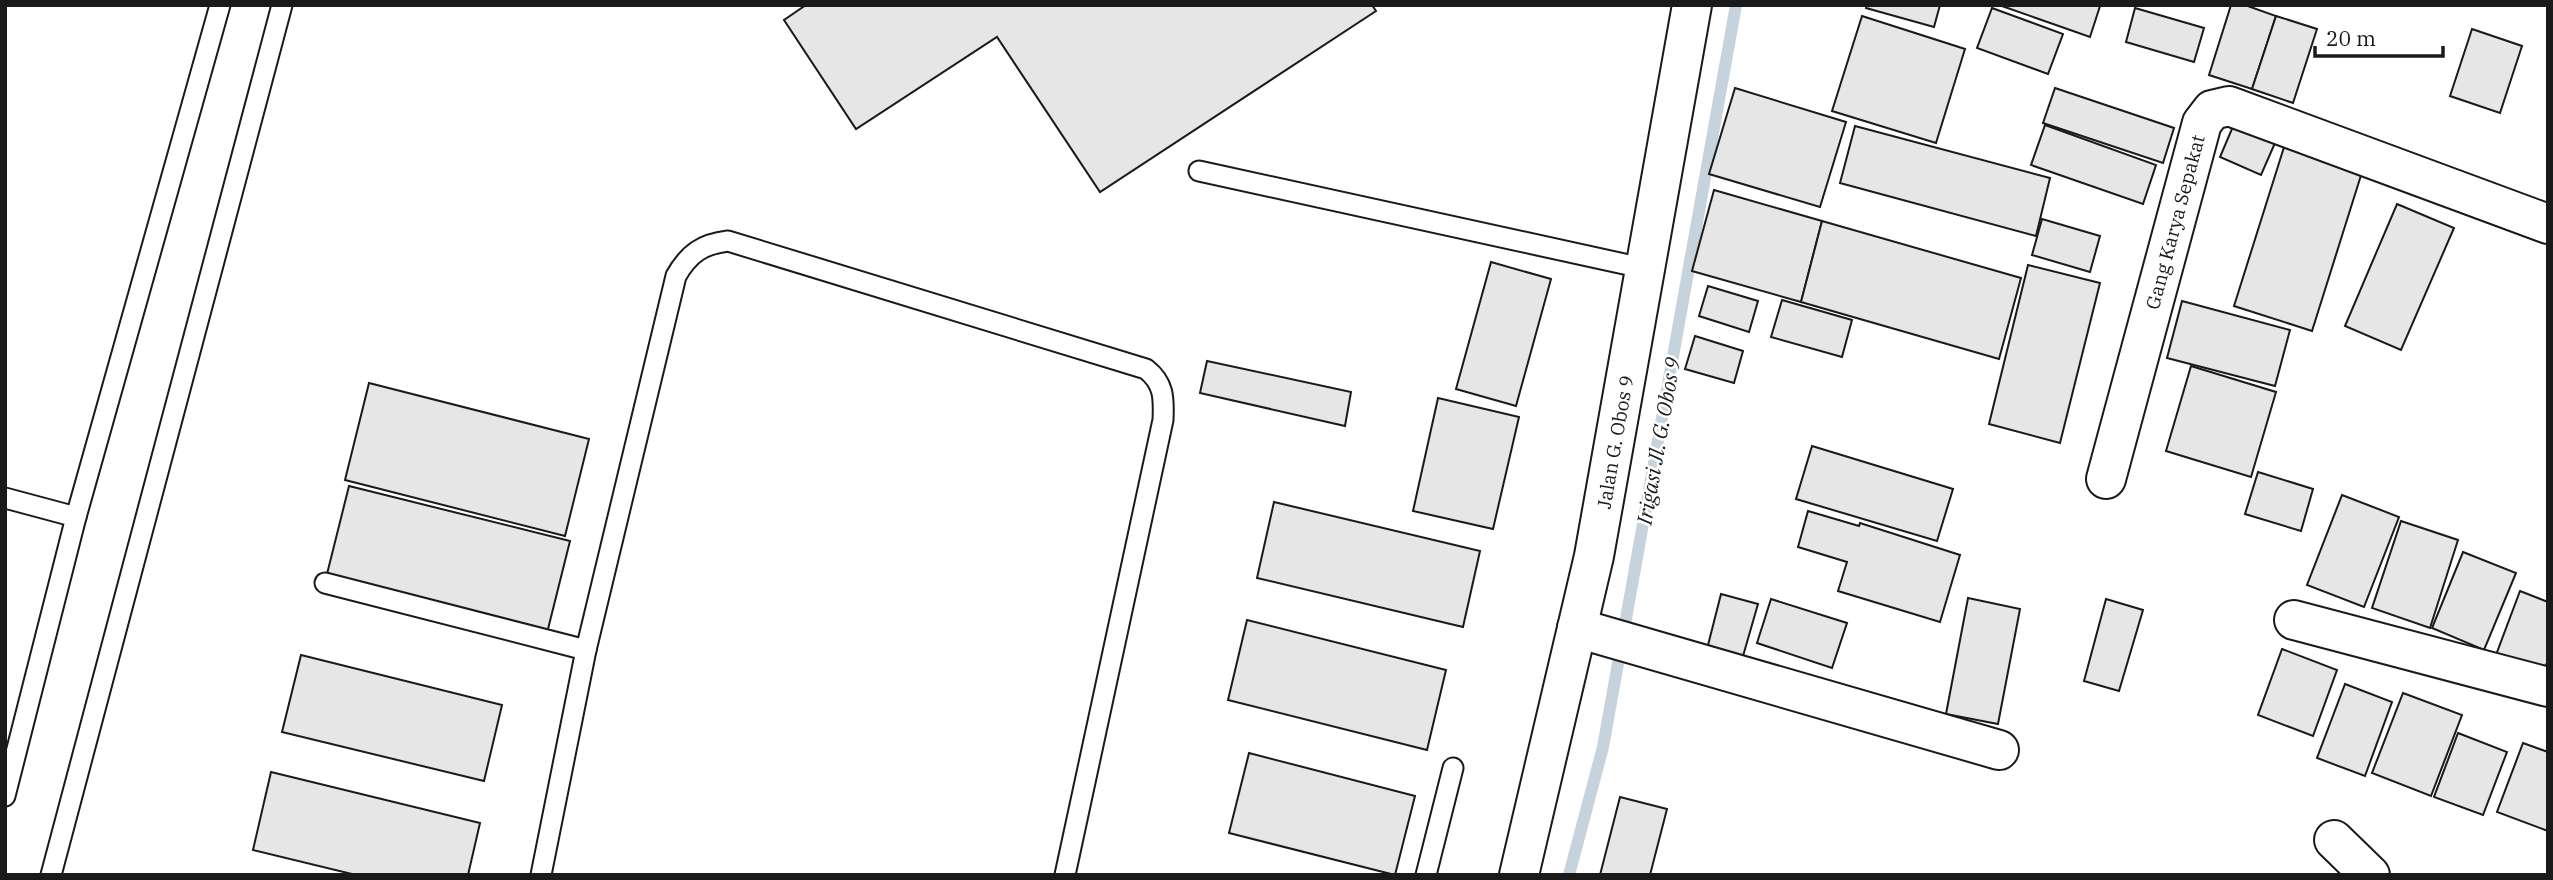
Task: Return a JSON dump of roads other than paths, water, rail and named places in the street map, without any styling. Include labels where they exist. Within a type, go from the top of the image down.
[{"type":"street","name":"Jalan G. Obos 9","points":[[1518,875],[1594,556],[1692,5]]},
{"type":"street","name":"Gang Karya Sepakat","points":[[2106,479],[2202,123],[2212,110],[2229,106],[2544,213]]},
{"type":"street","points":[[2294,620],[2548,687]]},
{"type":"street","points":[[1577,628],[1999,750]]},
{"type":"street","points":[[2334,841],[2370,875]]},
{"type":"lane","points":[[5,796],[76,517],[220,5]]},
{"type":"lane","points":[[51,875],[282,5]]},
{"type":"lane","points":[[1199,171],[1647,269]]},
{"type":"lane","points":[[541,875],[586,650],[676,276],[684,262],[709,243],[728,241],[1146,369],[1157,378],[1164,397],[1163,419],[1065,875]]},
{"type":"lane","points":[[5,498],[76,517]]},
{"type":"lane","points":[[325,583],[586,650]]},
{"type":"lane","points":[[1426,875],[1453,768]]},
{"type":"waterway","name":"Irigasi Jl. G. Obos 9","points":[[1569,875],[1603,747],[1736,5]]}]
